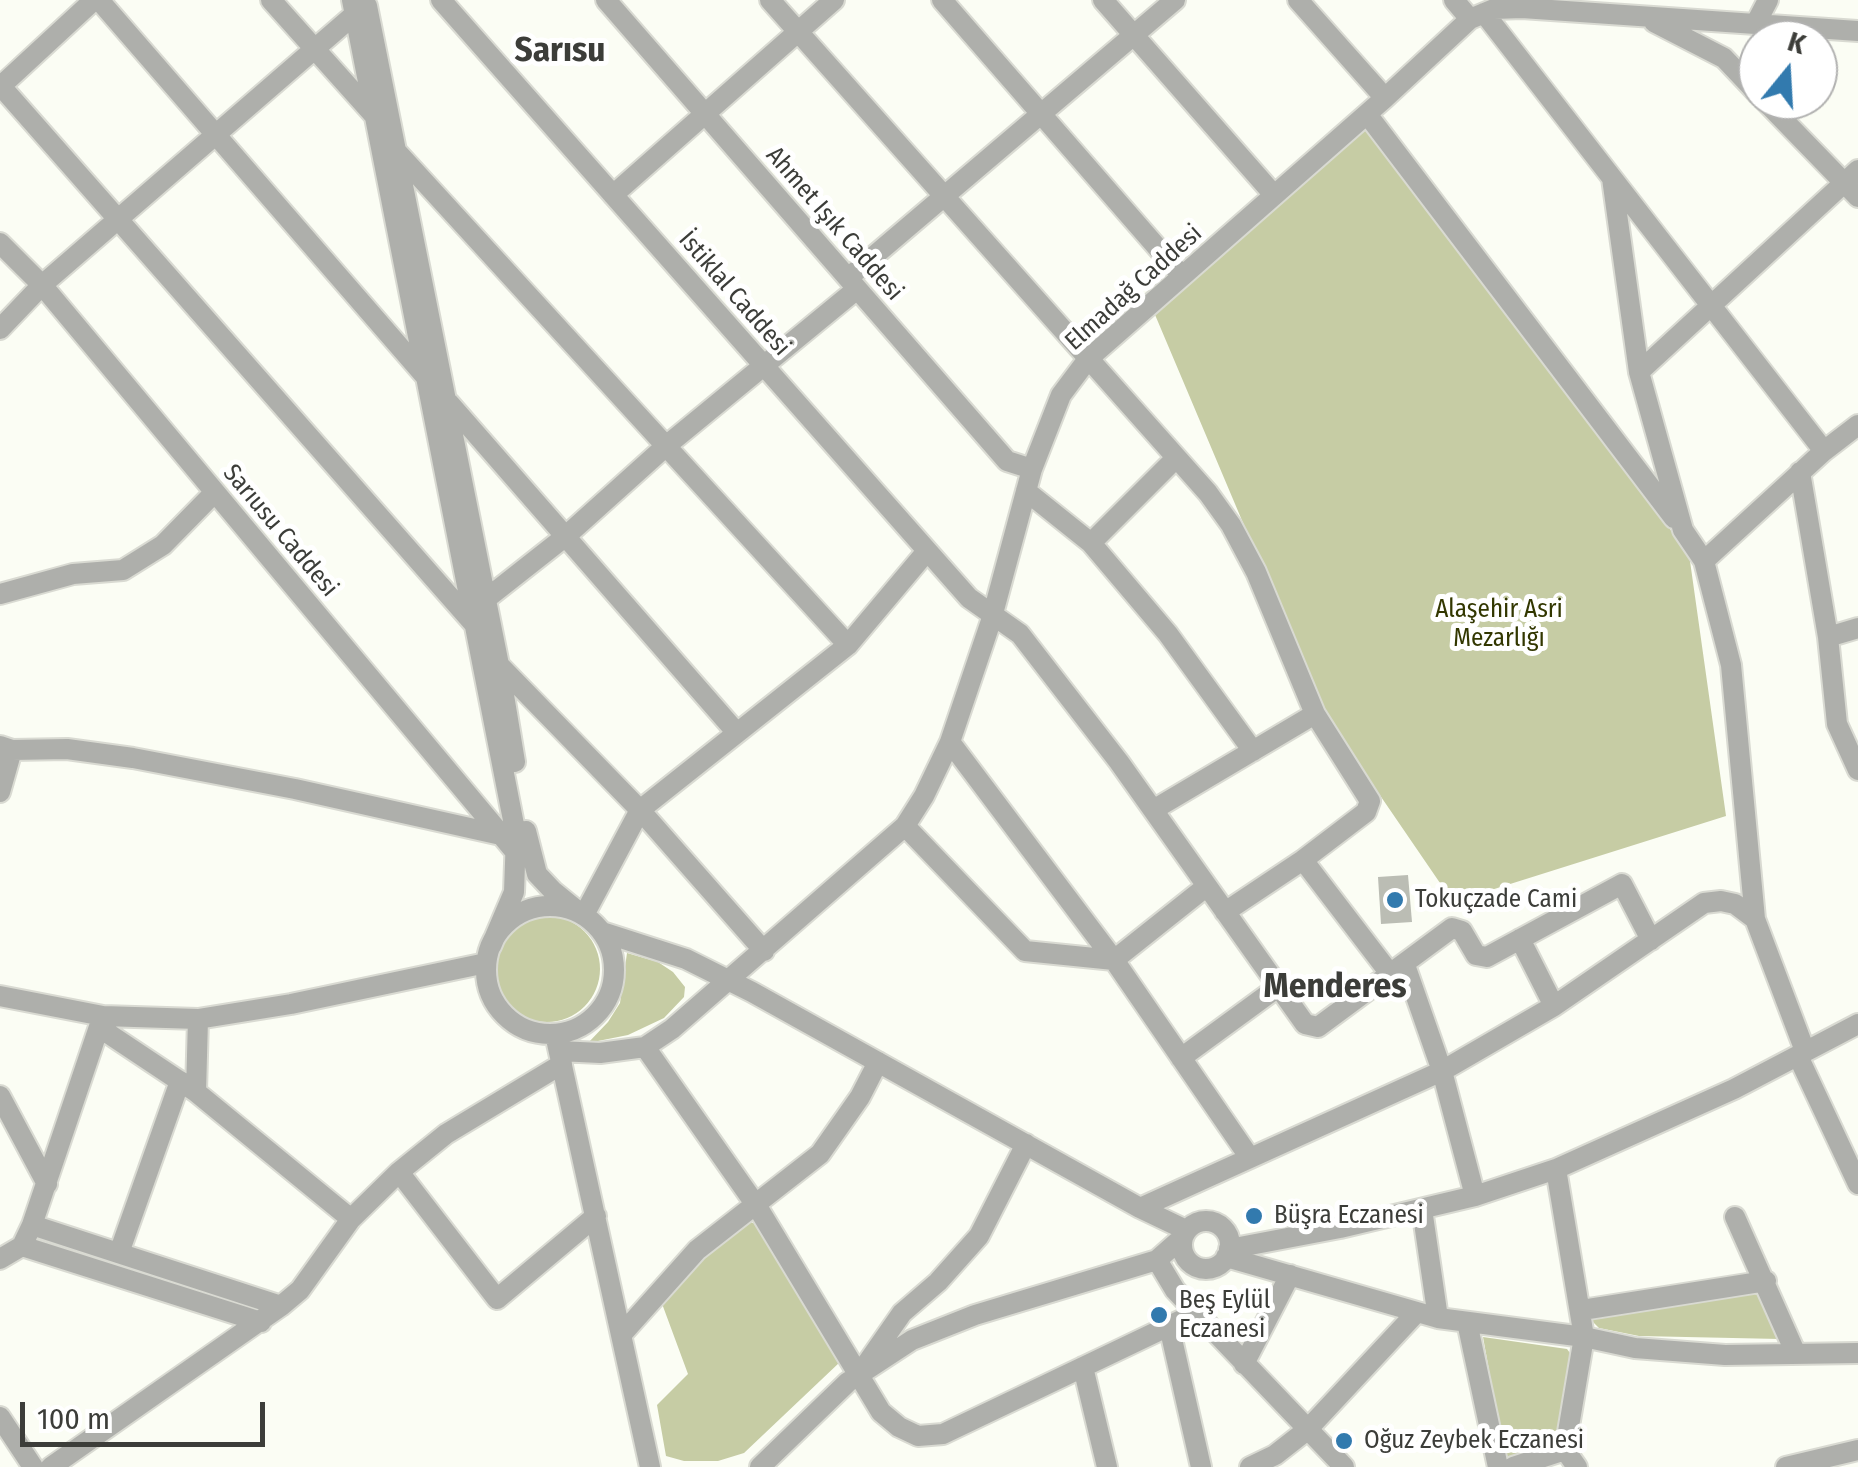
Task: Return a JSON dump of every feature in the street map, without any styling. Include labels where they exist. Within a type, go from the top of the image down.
[{"type":"street","points":[[425,376],[96,0],[0,86],[475,625]]},
{"type":"street","points":[[271,0],[375,117]]},
{"type":"street","name":"İstiklal Caddesi","points":[[441,0],[969,598],[1020,634],[1153,810],[1305,1024],[1318,1028],[1398,970]]},
{"type":"street","name":"Ahmet Işık Caddesi","points":[[606,0],[1007,461],[1032,469]]},
{"type":"street","points":[[770,0],[1208,493],[1256,572],[1315,714],[1370,801],[1366,812],[1225,912]]},
{"type":"street","points":[[613,194],[834,0]]},
{"type":"street","points":[[942,0],[1182,276]]},
{"type":"street","points":[[1103,0],[1274,195]]},
{"type":"street","points":[[486,598],[566,536],[945,198],[1175,0]]},
{"type":"street","points":[[1298,0],[1385,98]]},
{"type":"street","points":[[1454,0],[1477,16],[1612,178],[1824,450]]},
{"type":"street","points":[[0,329],[42,284],[314,48],[358,5]]},
{"type":"street","points":[[358,5],[375,117],[518,855],[514,892],[488,955],[488,986],[497,1006],[558,1050],[600,1052],[646,1047],[756,1204],[880,1412],[899,1428],[918,1436],[942,1434],[1196,1313]]},
{"type":"street","points":[[358,5],[396,151],[500,665],[528,843],[538,874]]},
{"type":"street","points":[[1477,16],[1522,8],[1738,23]]},
{"type":"street","points":[[1849,30],[1858,9]]},
{"type":"street","name":"Elmadağ Caddesi","points":[[646,1047],[672,1029],[905,826],[950,742],[993,616],[1032,469],[1061,395],[1088,359],[1477,16]]},
{"type":"street","points":[[1644,17],[1724,58],[1738,73]]},
{"type":"street","points":[[1714,21],[1724,58]]},
{"type":"street","points":[[1367,114],[1704,560],[1731,665],[1755,919],[1802,1054],[1858,1184]]},
{"type":"street","points":[[1639,372],[1854,183],[1786,120]]},
{"type":"street","points":[[396,151],[848,645]]},
{"type":"street","points":[[1612,178],[1639,372],[1683,530]]},
{"type":"street","name":"Sarıusu Caddesi","points":[[0,242],[42,284],[518,855],[552,891],[582,914]]},
{"type":"street","points":[[447,400],[738,732]]},
{"type":"street","points":[[1704,560],[1824,450],[1858,425]]},
{"type":"street","points":[[1091,543],[1176,458]]},
{"type":"street","points":[[1800,472],[1828,637],[1837,724],[1858,770]]},
{"type":"street","points":[[1026,491],[1091,543],[1168,634],[1253,751]]},
{"type":"street","points":[[0,594],[73,574],[123,570],[163,545],[214,492]]},
{"type":"street","points":[[582,914],[640,810],[848,645],[928,551]]},
{"type":"street","points":[[1828,637],[1858,628]]},
{"type":"street","points":[[500,665],[640,810],[764,950]]},
{"type":"street","points":[[1153,810],[1315,714]]},
{"type":"street","points":[[950,742],[1114,960],[1250,1158]]},
{"type":"street","points":[[0,792],[6,748],[66,749],[295,789],[501,835]]},
{"type":"street","points":[[905,826],[1025,951],[1114,960],[1206,886]]},
{"type":"street","points":[[1303,860],[1398,970],[1442,1072],[1475,1196]]},
{"type":"street","points":[[1398,970],[1452,928],[1462,930],[1476,955],[1488,958],[1622,884],[1651,940]]},
{"type":"street","points":[[1140,1208],[1442,1072],[1554,1006],[1704,903],[1735,904],[1755,919]]},
{"type":"street","points":[[0,996],[102,1022],[198,1019],[291,1004],[488,955],[502,928],[528,910],[560,906],[582,914],[602,932],[612,950],[615,968],[612,988],[591,1020],[574,1030],[558,1050],[399,1172],[351,1219],[300,1290],[262,1322],[50,1467]]},
{"type":"street","points":[[602,932],[686,959],[729,980],[1184,1233]]},
{"type":"street","points":[[1520,939],[1554,1006]]},
{"type":"street","points":[[1181,1058],[1278,987]]},
{"type":"street","points":[[119,1253],[188,1087],[198,1019]]},
{"type":"street","points":[[102,1022],[351,1219]]},
{"type":"street","points":[[0,1259],[22,1246],[32,1225],[102,1022]]},
{"type":"street","points":[[1157,1260],[1214,1268],[1228,1253],[1475,1196],[1556,1169],[1734,1089],[1858,1024]]},
{"type":"street","points":[[558,1050],[653,1465]]},
{"type":"street","points":[[622,1334],[697,1250],[820,1154],[851,1111],[878,1062]]},
{"type":"street","points":[[0,1096],[47,1184]]},
{"type":"street","points":[[858,1376],[902,1313],[938,1282],[978,1236],[1026,1144]]},
{"type":"street","points":[[1513,1467],[1571,1458],[1584,1337],[1556,1169]]},
{"type":"street","points":[[399,1172],[497,1299],[596,1216]]},
{"type":"street","points":[[1422,1209],[1438,1318]]},
{"type":"street","points":[[1735,1217],[1796,1354]]},
{"type":"street","points":[[745,1467],[763,1463],[858,1376],[912,1340],[975,1316],[1157,1260],[1184,1233],[1206,1220],[1281,1238]]},
{"type":"street","points":[[32,1225],[281,1306]]},
{"type":"street","points":[[1222,1226],[1230,1241],[1228,1253]]},
{"type":"street","points":[[1184,1233],[1182,1252],[1198,1268]]},
{"type":"street","points":[[22,1246],[262,1322]]},
{"type":"street","points":[[1228,1253],[1290,1276],[1438,1318],[1653,1350],[1725,1355],[1858,1354]]},
{"type":"street","points":[[1157,1260],[1175,1290],[1344,1467]]},
{"type":"street","points":[[1244,1364],[1290,1276]]},
{"type":"street","points":[[1582,1310],[1766,1281]]},
{"type":"street","points":[[1250,1467],[1275,1455],[1306,1430],[1417,1312]]},
{"type":"street","points":[[1467,1322],[1498,1467]]},
{"type":"street","points":[[1170,1326],[1201,1467]]},
{"type":"street","points":[[1083,1367],[1107,1467]]},
{"type":"street","points":[[0,1417],[33,1467]]},
{"type":"street","points":[[1791,1466],[1858,1450]]},
{"type":"green space","name":"Alaşehir Asri Mezarlığı","points":[[1363,127],[1689,554],[1726,816],[1453,902],[1323,712],[1153,310]]},
{"type":"green space","points":[[547,916],[567,920],[584,932],[596,949],[600,969],[596,989],[584,1006],[567,1018],[547,1022],[527,1018],[510,1006],[498,989],[494,969],[498,949],[510,932],[527,920]]},
{"type":"green space","points":[[627,953],[658,962],[673,972],[685,987],[684,997],[664,1018],[628,1035],[588,1043],[620,1003]]},
{"type":"green space","points":[[746,1221],[757,1224],[840,1362],[744,1453],[718,1461],[684,1461],[666,1456],[657,1405],[688,1374],[661,1301],[731,1228]]},
{"type":"green space","points":[[1749,1293],[1764,1296],[1780,1339],[1639,1336],[1599,1328],[1592,1321],[1595,1316]]},
{"type":"green space","points":[[1483,1337],[1567,1349],[1570,1353],[1557,1437],[1551,1445],[1505,1458]]},
{"type":"building","name":"Tokuçzade Cami","points":[[1408,875],[1412,922],[1381,924],[1378,877]]},
{"type":"place","name":"Tokuçzade Cami","points":[[1395,900]]},
{"type":"place","name":"Büşra Eczanesi","points":[[1254,1216]]},
{"type":"place","name":"Beş Eylül Eczanesi","points":[[1159,1315]]},
{"type":"place","name":"Oğuz Zeybek Eczanesi","points":[[1344,1441]]},
{"type":"district","name":"Sarısu","points":[[560,51]]},
{"type":"district","name":"Menderes","points":[[1335,987]]}]
